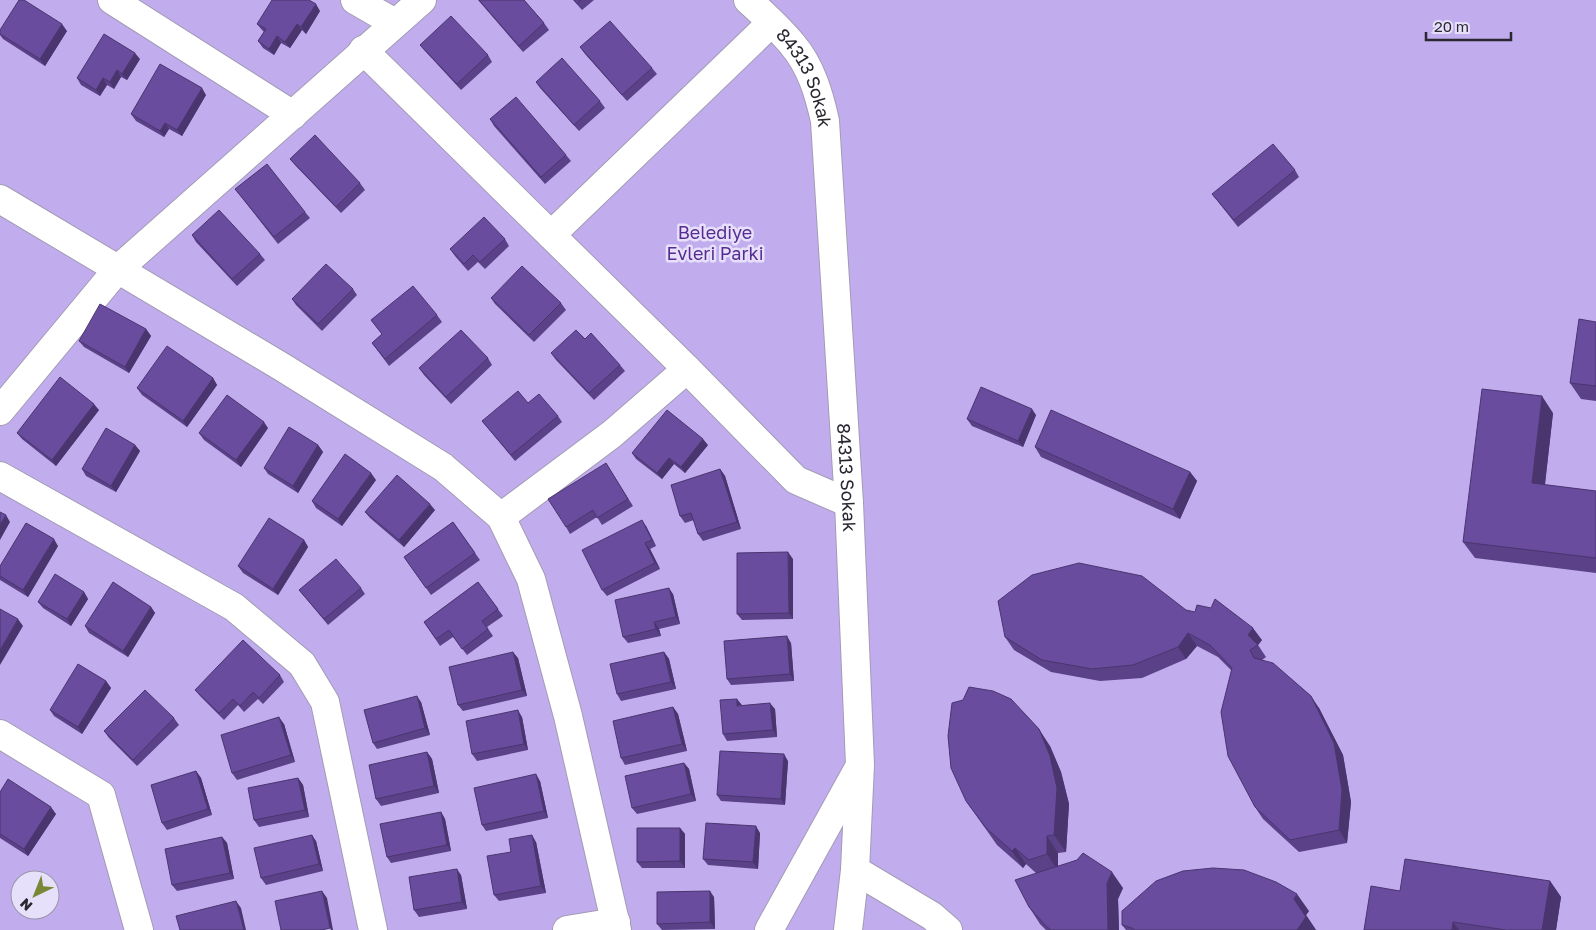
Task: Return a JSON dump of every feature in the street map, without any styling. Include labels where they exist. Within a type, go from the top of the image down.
[{"type":"street","points":[[112,0],[294,115]]},
{"type":"street","points":[[355,0],[395,23]]},
{"type":"street","points":[[0,412],[117,270],[294,115],[363,50],[422,0]]},
{"type":"street","name":"84313 Sokak","points":[[748,0],[793,45],[810,71],[820,96],[826,121],[849,503],[860,765],[855,870],[848,930]]},
{"type":"street","points":[[551,235],[771,23]]},
{"type":"street","points":[[363,50],[687,369],[796,480],[849,503]]},
{"type":"street","points":[[0,199],[282,367],[442,468],[501,517],[531,579],[568,716],[616,926],[567,930]]},
{"type":"street","points":[[501,517],[612,434],[687,369]]},
{"type":"street","points":[[0,476],[234,607],[302,664],[325,702],[373,930]]},
{"type":"street","points":[[0,734],[101,795],[139,930]]},
{"type":"street","points":[[769,930],[860,765]]},
{"type":"street","points":[[855,870],[932,916],[948,930]]},
{"type":"green space","name":"Belediye Evleri Parki","points":[[0,0],[1596,0],[1596,930],[0,930]]},
{"type":"building","points":[[19,0],[24,0],[62,24],[40,59],[0,34],[0,30]]},
{"type":"building","points":[[272,0],[309,0],[316,4],[301,27],[297,24],[285,42],[277,36],[269,49],[258,41],[266,29],[257,24]]},
{"type":"building","points":[[479,0],[524,0],[544,23],[519,46]]},
{"type":"building","points":[[451,16],[488,55],[457,84],[420,45]]},
{"type":"building","points":[[610,21],[652,68],[622,95],[580,47]]},
{"type":"building","points":[[104,34],[135,53],[122,74],[117,70],[110,82],[103,78],[96,90],[77,78]]},
{"type":"building","points":[[562,58],[600,101],[574,125],[536,82]]},
{"type":"building","points":[[160,64],[202,88],[177,130],[165,123],[160,131],[131,114]]},
{"type":"building","points":[[516,97],[566,155],[541,177],[490,119]]},
{"type":"building","points":[[315,135],[360,183],[336,207],[290,159]]},
{"type":"building","points":[[1273,144],[1295,170],[1234,220],[1212,194]]},
{"type":"building","points":[[267,164],[305,212],[274,237],[235,189]]},
{"type":"building","points":[[219,210],[260,254],[232,279],[192,235]]},
{"type":"building","points":[[484,217],[505,239],[480,262],[473,255],[464,264],[450,249]]},
{"type":"building","points":[[326,264],[353,289],[318,324],[292,299]]},
{"type":"building","points":[[522,266],[561,303],[529,335],[491,298]]},
{"type":"building","points":[[413,286],[437,315],[385,359],[372,343],[382,334],[371,320]]},
{"type":"building","points":[[100,304],[146,329],[125,367],[79,341]]},
{"type":"building","points":[[1579,319],[1596,322],[1596,386],[1570,383]]},
{"type":"building","points":[[461,330],[488,358],[446,397],[419,368]]},
{"type":"building","points":[[576,330],[585,339],[591,333],[620,365],[589,393],[551,353]]},
{"type":"building","points":[[167,346],[213,378],[183,421],[137,388]]},
{"type":"building","points":[[60,377],[94,404],[52,460],[17,433]]},
{"type":"building","points":[[981,387],[1032,409],[1018,441],[967,419]]},
{"type":"building","points":[[1482,389],[1542,396],[1532,483],[1596,491],[1596,558],[1463,542]]},
{"type":"building","points":[[518,391],[528,403],[539,394],[558,416],[511,455],[482,421]]},
{"type":"building","points":[[227,395],[264,422],[236,460],[199,433]]},
{"type":"building","points":[[667,410],[703,439],[681,467],[669,458],[657,473],[632,453]]},
{"type":"building","points":[[1051,410],[1190,472],[1173,509],[1035,447]]},
{"type":"building","points":[[289,427],[318,445],[293,486],[264,468]]},
{"type":"building","points":[[106,428],[135,445],[111,486],[82,469]]},
{"type":"building","points":[[345,454],[371,473],[338,519],[312,501]]},
{"type":"building","points":[[606,463],[628,499],[597,518],[593,510],[566,527],[548,499]]},
{"type":"building","points":[[720,469],[737,522],[698,534],[691,513],[680,516],[671,485]]},
{"type":"building","points":[[397,475],[430,504],[399,540],[365,512]]},
{"type":"building","points":[[0,512],[6,515],[0,525]]},
{"type":"building","points":[[269,518],[304,540],[273,589],[238,566]]},
{"type":"building","points":[[642,520],[652,540],[645,543],[655,563],[602,590],[582,550]]},
{"type":"building","points":[[453,522],[475,553],[426,588],[404,557]]},
{"type":"building","points":[[26,523],[54,539],[23,590],[0,576],[0,566]]},
{"type":"building","points":[[788,552],[789,613],[737,614],[737,553]]},
{"type":"building","points":[[336,559],[361,588],[324,619],[299,590]]},
{"type":"building","points":[[1079,563],[1142,576],[1186,610],[1195,612],[1197,605],[1211,608],[1215,599],[1253,628],[1248,635],[1258,645],[1250,650],[1254,658],[1273,663],[1311,696],[1334,743],[1342,790],[1339,830],[1290,840],[1255,807],[1228,756],[1221,712],[1232,668],[1210,645],[1188,633],[1178,647],[1133,665],[1092,669],[1042,660],[1005,637],[998,601],[1032,575]]},
{"type":"building","points":[[55,574],[84,592],[67,619],[38,602]]},
{"type":"building","points":[[113,582],[151,607],[123,651],[85,626]]},
{"type":"building","points":[[478,582],[498,609],[482,621],[488,629],[462,649],[449,630],[436,639],[424,622]]},
{"type":"building","points":[[669,588],[676,617],[654,622],[656,629],[623,637],[615,600]]},
{"type":"building","points":[[0,609],[18,619],[0,650]]},
{"type":"building","points":[[787,636],[790,674],[727,679],[724,641]]},
{"type":"building","points":[[243,640],[280,675],[259,698],[253,692],[240,706],[233,699],[219,713],[195,690]]},
{"type":"building","points":[[513,652],[522,690],[458,705],[449,667]]},
{"type":"building","points":[[664,652],[671,682],[617,694],[610,664]]},
{"type":"building","points":[[78,664],[106,681],[78,727],[50,710]]},
{"type":"building","points":[[969,687],[993,691],[1011,699],[1039,729],[1050,756],[1057,788],[1054,835],[1047,836],[1047,854],[1029,860],[1015,848],[1012,851],[986,828],[966,801],[951,768],[948,736],[952,703],[963,700]]},
{"type":"building","points":[[145,690],[174,718],[133,760],[104,731]]},
{"type":"building","points":[[417,696],[425,728],[373,743],[364,710]]},
{"type":"building","points":[[737,699],[737,706],[770,703],[773,730],[723,734],[720,700]]},
{"type":"building","points":[[673,707],[682,744],[621,758],[613,721]]},
{"type":"building","points":[[518,710],[524,744],[472,754],[466,721]]},
{"type":"building","points":[[279,717],[291,755],[232,773],[221,735]]},
{"type":"building","points":[[720,751],[784,754],[781,799],[717,795]]},
{"type":"building","points":[[427,752],[434,786],[376,799],[369,765]]},
{"type":"building","points":[[684,763],[691,794],[632,808],[625,776]]},
{"type":"building","points":[[196,771],[208,809],[162,823],[151,785]]},
{"type":"building","points":[[536,774],[544,811],[482,825],[474,788]]},
{"type":"building","points":[[298,778],[305,810],[254,820],[248,788]]},
{"type":"building","points":[[8,779],[51,807],[24,849],[0,834],[0,792]]},
{"type":"building","points":[[441,812],[447,845],[387,857],[380,824]]},
{"type":"building","points":[[706,823],[756,826],[753,862],[703,859]]},
{"type":"building","points":[[637,828],[680,828],[680,861],[637,862]]},
{"type":"building","points":[[312,835],[319,864],[261,878],[254,848]]},
{"type":"building","points":[[532,835],[541,886],[494,895],[487,856],[511,852],[509,839]]},
{"type":"building","points":[[222,837],[230,873],[172,885],[165,849]]},
{"type":"building","points":[[1083,853],[1112,872],[1107,883],[1108,930],[1051,930],[1029,907],[1015,880],[1077,860]]},
{"type":"building","points":[[1405,859],[1550,881],[1542,930],[1506,930],[1453,922],[1452,930],[1364,930],[1371,886],[1400,891]]},
{"type":"building","points":[[1213,868],[1244,870],[1276,882],[1297,894],[1294,899],[1306,917],[1297,930],[1135,930],[1122,925],[1122,911],[1156,881],[1183,871]]},
{"type":"building","points":[[457,869],[462,902],[414,910],[409,877]]},
{"type":"building","points":[[322,891],[330,928],[322,930],[281,930],[275,901]]},
{"type":"building","points":[[710,891],[710,922],[657,924],[657,892]]},
{"type":"building","points":[[236,901],[244,930],[180,930],[176,916]]}]
